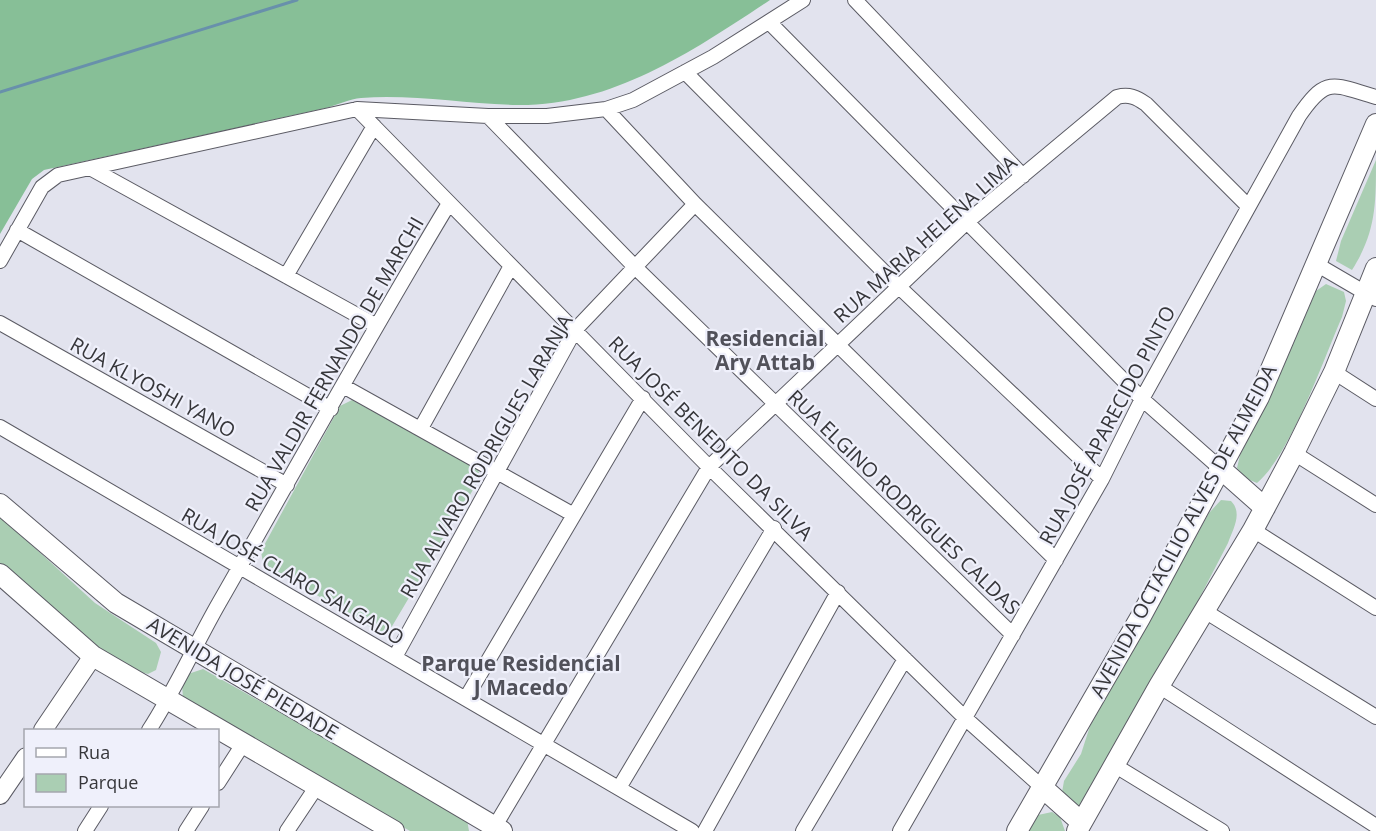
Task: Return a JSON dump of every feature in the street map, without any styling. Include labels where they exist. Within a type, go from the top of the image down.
[{"type":"main road","name":"AVENIDA OCTACILIO ALVES DE ALMEIDA","points":[[1017,831],[1221,469],[1259,397],[1376,124]]},
{"type":"main road","points":[[1043,788],[1079,826],[1203,610],[1265,508],[1371,296],[1376,268]]},
{"type":"main road","points":[[1221,469],[1265,508]]},
{"type":"main road","name":"AVENIDA JOSÉ PIEDADE","points":[[0,504],[116,603],[496,830]]},
{"type":"main road","points":[[0,573],[93,656],[217,729]]},
{"type":"main road","points":[[219,730],[393,831]]},
{"type":"street","points":[[0,261],[42,186],[58,175],[357,109],[488,117],[547,116],[606,109],[633,100],[686,72],[803,0]]},
{"type":"street","points":[[855,0],[1023,176]]},
{"type":"street","points":[[769,22],[1142,399],[1221,469]]},
{"type":"street","points":[[686,72],[898,286],[1102,479]]},
{"type":"street","name":"RUA JOSÉ APARECIDO PINTO","points":[[900,831],[1102,479],[1142,399],[1299,116],[1321,88],[1334,85],[1376,97]]},
{"type":"street","name":"RUA MARIA HELENA LIMA","points":[[496,830],[543,744],[709,466],[777,405],[837,344],[968,221],[1117,97],[1126,95],[1146,104],[1248,206]]},
{"type":"street","name":"RUA JOSÉ BENEDITO DA SILVA","points":[[357,109],[448,205],[512,266],[709,466],[965,718],[1043,788]]},
{"type":"street","points":[[606,109],[695,204],[1056,560]]},
{"type":"street","name":"RUA ELGINO RODRIGUES CALDAS","points":[[488,117],[635,267],[1013,635]]},
{"type":"street","points":[[286,276],[374,126]]},
{"type":"street","points":[[90,168],[375,325]]},
{"type":"street","name":"RUA ALVARO RODRIGUES LARANJA","points":[[395,657],[575,330],[695,204]]},
{"type":"street","name":"RUA VALDIR FERNANDO DE MARCHI","points":[[150,729],[168,701],[193,649],[331,409],[375,325],[448,205]]},
{"type":"street","points":[[17,230],[331,409]]},
{"type":"street","points":[[1316,264],[1371,296]]},
{"type":"street","points":[[421,428],[512,266]]},
{"type":"street","name":"RUA KLYOSHI YANO","points":[[0,323],[287,485]]},
{"type":"street","points":[[1334,372],[1376,399]]},
{"type":"street","points":[[343,387],[421,428],[574,515]]},
{"type":"street","points":[[466,698],[644,398]]},
{"type":"street","name":"RUA JOSÉ CLARO SALGADO","points":[[0,427],[692,831]]},
{"type":"street","points":[[1294,453],[1376,505]]},
{"type":"street","points":[[619,788],[774,528]]},
{"type":"street","points":[[1253,530],[1376,608]]},
{"type":"street","points":[[705,831],[838,592]]},
{"type":"street","points":[[1203,610],[1376,717]]},
{"type":"street","points":[[44,729],[93,656]]},
{"type":"street","points":[[803,831],[905,659]]},
{"type":"street","points":[[1159,686],[1376,829]]},
{"type":"street","points":[[219,781],[243,744]]},
{"type":"street","points":[[0,795],[24,760]]},
{"type":"street","points":[[1114,765],[1222,831]]},
{"type":"street","points":[[287,831],[317,786]]},
{"type":"street","points":[[85,831],[100,807]]},
{"type":"street","points":[[186,831],[201,807]]},
{"type":"green space","points":[[0,0],[770,0],[712,38],[651,72],[586,96],[552,103],[517,105],[400,97],[361,98],[326,108],[44,170],[32,179],[0,234]]},
{"type":"green space","points":[[1376,160],[1373,218],[1366,243],[1352,270],[1336,261],[1341,241]]},
{"type":"green space","points":[[1326,284],[1344,292],[1346,301],[1342,317],[1294,429],[1270,469],[1257,483],[1245,478],[1237,468],[1240,455],[1275,386],[1316,291]]},
{"type":"green space","points":[[352,400],[478,469],[480,478],[391,628],[382,634],[263,563],[261,551],[340,406]]},
{"type":"green space","points":[[1221,500],[1231,501],[1235,506],[1237,516],[1228,543],[1146,701],[1083,804],[1070,807],[1061,798],[1064,781],[1081,754],[1090,726],[1209,513]]},
{"type":"green space","points":[[0,516],[95,603],[156,643],[161,652],[156,670],[148,674],[129,669],[84,638],[0,563]]},
{"type":"green space","points":[[203,669],[456,812],[467,820],[469,831],[410,831],[200,711],[183,699],[182,683],[185,675]]},
{"type":"green space","points":[[1052,812],[1060,817],[1065,831],[1027,831],[1038,815]]},
{"type":"waterway","points":[[0,92],[297,0]]},
{"type":"district","name":"Residencial Ary Attab","points":[[765,350]]},
{"type":"district","name":"Parque Residencial J Macedo","points":[[521,675]]}]
